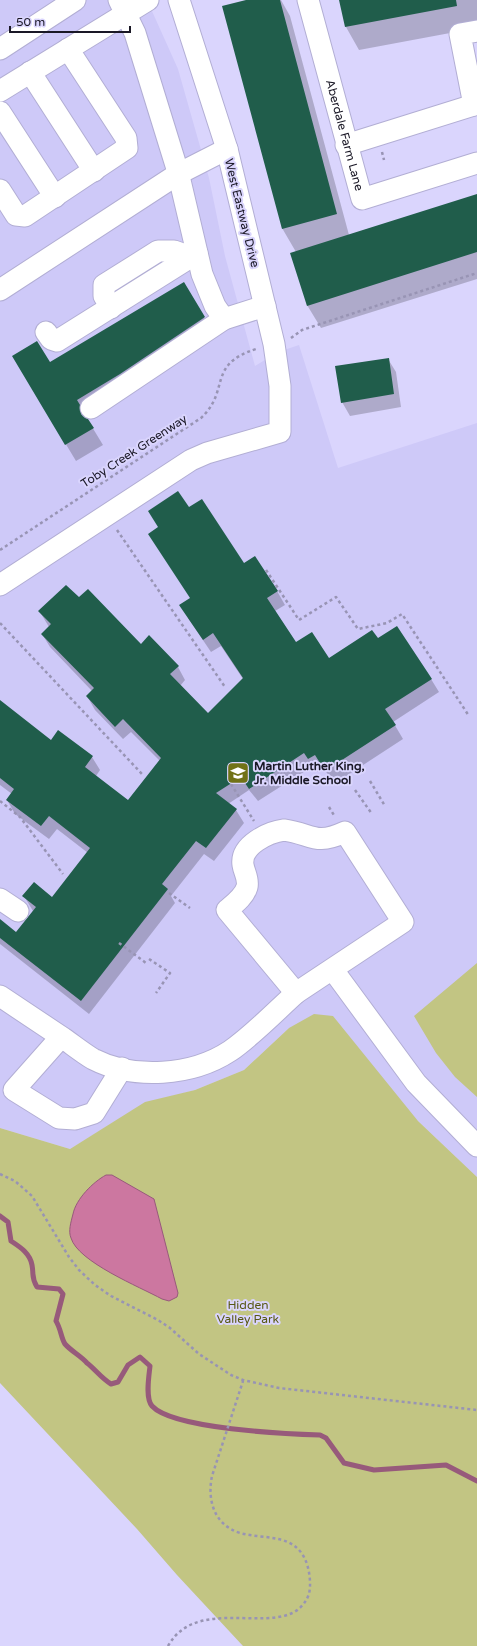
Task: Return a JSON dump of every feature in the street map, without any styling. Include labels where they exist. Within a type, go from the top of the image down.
[{"type":"street","points":[[0,49],[75,0]]},
{"type":"street","points":[[0,91],[68,49],[122,7],[148,0]]},
{"type":"street","name":"West Eastway Drive","points":[[0,585],[191,460],[207,453],[279,434],[280,431],[280,386],[274,344],[227,149],[179,0]]},
{"type":"street","name":"Aberdale Farm Lane","points":[[308,0],[346,145],[362,199],[477,163]]},
{"type":"street","points":[[122,7],[135,33],[178,174],[194,255],[207,290],[224,319]]},
{"type":"street","points":[[346,145],[475,104],[460,34],[477,31]]},
{"type":"street","points":[[0,190],[19,216],[25,216],[122,153],[127,148],[127,143],[68,49]]},
{"type":"street","points":[[30,72],[94,171]]},
{"type":"street","points":[[0,112],[55,197]]},
{"type":"street","points":[[1,287],[178,174],[227,149]]},
{"type":"street","points":[[46,332],[51,339],[57,341],[194,255]]},
{"type":"street","points":[[91,408],[224,319],[265,306]]},
{"type":"street","points":[[0,996],[93,1059],[113,1067],[168,1072],[192,1068],[213,1061],[231,1050],[296,993],[333,970],[403,922],[345,832],[331,839],[318,840],[290,831],[270,832],[250,847],[244,855],[243,865],[246,874],[247,886],[242,896],[227,910],[296,993]]},
{"type":"street","points":[[0,899],[18,911]]},
{"type":"street","points":[[333,970],[416,1083],[477,1146]]},
{"type":"street","points":[[61,1037],[7,1085],[59,1118],[75,1120],[94,1113],[122,1068]]},
{"type":"path","points":[[289,340],[302,330],[477,273]]},
{"type":"path","name":"Toby Creek Greenway","points":[[0,550],[201,418],[210,410],[216,401],[220,380],[226,368],[238,357],[254,350]]},
{"type":"path","points":[[113,525],[225,687]]},
{"type":"path","points":[[266,570],[299,620],[336,596],[358,629],[387,623],[402,614],[469,716]]},
{"type":"path","points":[[0,623],[142,774]]},
{"type":"path","points":[[370,781],[386,806]]},
{"type":"path","points":[[231,784],[256,825]]},
{"type":"path","points":[[355,790],[372,814]]},
{"type":"path","points":[[0,801],[20,817],[63,874]]},
{"type":"path","points":[[169,893],[190,908]]},
{"type":"path","points":[[119,943],[146,963]]},
{"type":"path","points":[[149,958],[170,973],[156,993]]},
{"type":"path","points":[[0,1174],[15,1181],[32,1196],[69,1257],[95,1285],[111,1296],[158,1320],[215,1366],[243,1380],[279,1388],[477,1410]]},
{"type":"path","points":[[243,1380],[210,1485],[211,1504],[220,1521],[228,1527],[238,1532],[287,1541],[297,1549],[305,1559],[309,1570],[309,1594],[305,1604],[294,1616]]},
{"type":"path","points":[[168,1646],[177,1634],[186,1627],[196,1623],[218,1621],[233,1623]]},
{"type":"shaded area","name":"Martin Luther King, Jr. Middle School","points":[[0,0],[147,0],[178,69],[209,178],[225,256],[255,366],[278,352],[299,345],[338,468],[477,423],[477,1177],[418,1121],[289,1028],[244,1070],[195,1090],[145,1103],[70,1149],[0,1128]]},
{"type":"shaded area","points":[[106,1175],[112,1175],[154,1199],[178,1293],[177,1297],[169,1301],[162,1299],[125,1281],[97,1265],[76,1247],[71,1238],[70,1232],[75,1208],[81,1197],[96,1182]]},
{"type":"green space","points":[[477,963],[477,1097],[455,1077],[436,1053],[414,1016]]},
{"type":"green space","name":"Hidden Valley Park","points":[[314,1014],[333,1016],[418,1121],[477,1177],[477,1646],[243,1646],[177,1575],[137,1529],[0,1383],[0,1128],[70,1149],[145,1102],[195,1090],[244,1070],[289,1028]]},
{"type":"building","points":[[246,0],[280,0],[337,214],[282,229],[222,6]]},
{"type":"building","points":[[339,0],[456,0],[457,6],[345,27]]},
{"type":"building","points":[[477,194],[477,252],[307,306],[290,253]]},
{"type":"building","points":[[184,282],[205,317],[120,374],[77,400],[80,405],[81,414],[88,419],[94,428],[65,445],[12,356],[37,341],[50,362]]},
{"type":"building","points":[[389,358],[394,394],[341,403],[335,366]]},
{"type":"building","points":[[178,491],[189,507],[202,499],[244,563],[255,556],[278,591],[267,598],[296,642],[312,632],[329,658],[372,630],[378,638],[397,626],[432,679],[385,709],[396,725],[325,771],[315,755],[308,759],[304,753],[249,789],[241,777],[216,793],[237,809],[206,848],[196,841],[162,884],[168,889],[81,1001],[0,938],[0,919],[16,932],[36,907],[22,896],[34,882],[52,897],[90,848],[49,816],[41,826],[6,800],[14,789],[0,778],[0,700],[51,740],[58,730],[93,756],[85,767],[128,800],[161,758],[123,719],[115,727],[86,696],[94,688],[41,634],[51,624],[38,611],[66,585],[79,597],[88,589],[141,644],[149,635],[179,666],[170,674],[208,713],[243,678],[213,633],[203,640],[179,605],[190,598],[148,534],[158,527],[148,511]]},
{"type":"waterway","points":[[0,1216],[8,1222],[11,1241],[29,1257],[32,1265],[33,1279],[37,1287],[59,1289],[63,1294],[56,1321],[65,1344],[111,1384],[118,1382],[128,1365],[140,1357],[150,1366],[148,1387],[150,1402],[152,1406],[164,1414],[182,1420],[232,1429],[320,1435],[326,1438],[344,1463],[374,1470],[446,1465],[477,1481]]},
{"type":"place","name":"Martin Luther King, Jr. Middle School","points":[[238,773]]}]
